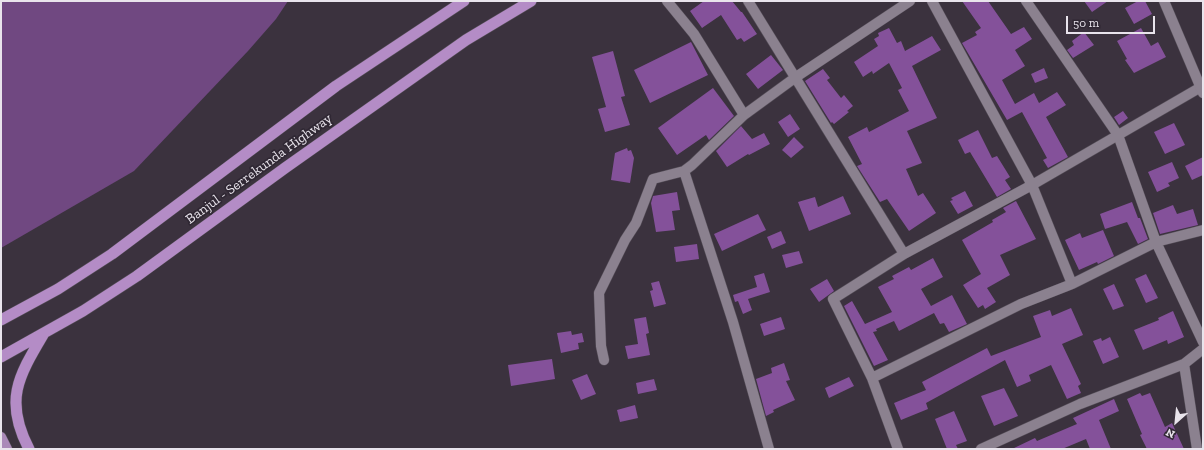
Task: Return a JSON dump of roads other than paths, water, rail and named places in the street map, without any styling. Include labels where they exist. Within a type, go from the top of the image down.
[{"type":"highway","name":"Banjul - Serrekunda Highway","points":[[1,320],[58,289],[112,254],[336,86],[464,1]]},
{"type":"highway","name":"Banjul - Serrekunda Highway","points":[[1,357],[43,335],[137,276],[285,168],[466,40],[531,1]]},
{"type":"highway","points":[[29,449],[16,411],[16,387],[24,367],[43,335]]},
{"type":"main road","points":[[1,437],[7,449]]},
{"type":"street","points":[[667,1],[694,34],[744,115]]},
{"type":"street","points":[[748,1],[904,254]]},
{"type":"street","points":[[604,360],[601,346],[599,293],[625,240],[636,223],[653,179],[684,171],[744,115],[796,77],[910,1]]},
{"type":"street","points":[[932,1],[1032,185],[1072,284]]},
{"type":"street","points":[[1026,1],[1118,135],[1156,242],[1203,342]]},
{"type":"street","points":[[898,449],[872,378],[833,299],[904,254],[1032,185],[1118,135],[1202,90],[1164,1]]},
{"type":"street","points":[[684,171],[733,322],[769,449]]},
{"type":"street","points":[[872,378],[1021,304],[1072,284],[1156,242],[1203,230]]},
{"type":"street","points":[[981,449],[1080,404],[1184,364],[1203,349]]},
{"type":"street","points":[[1184,364],[1197,449]]}]
